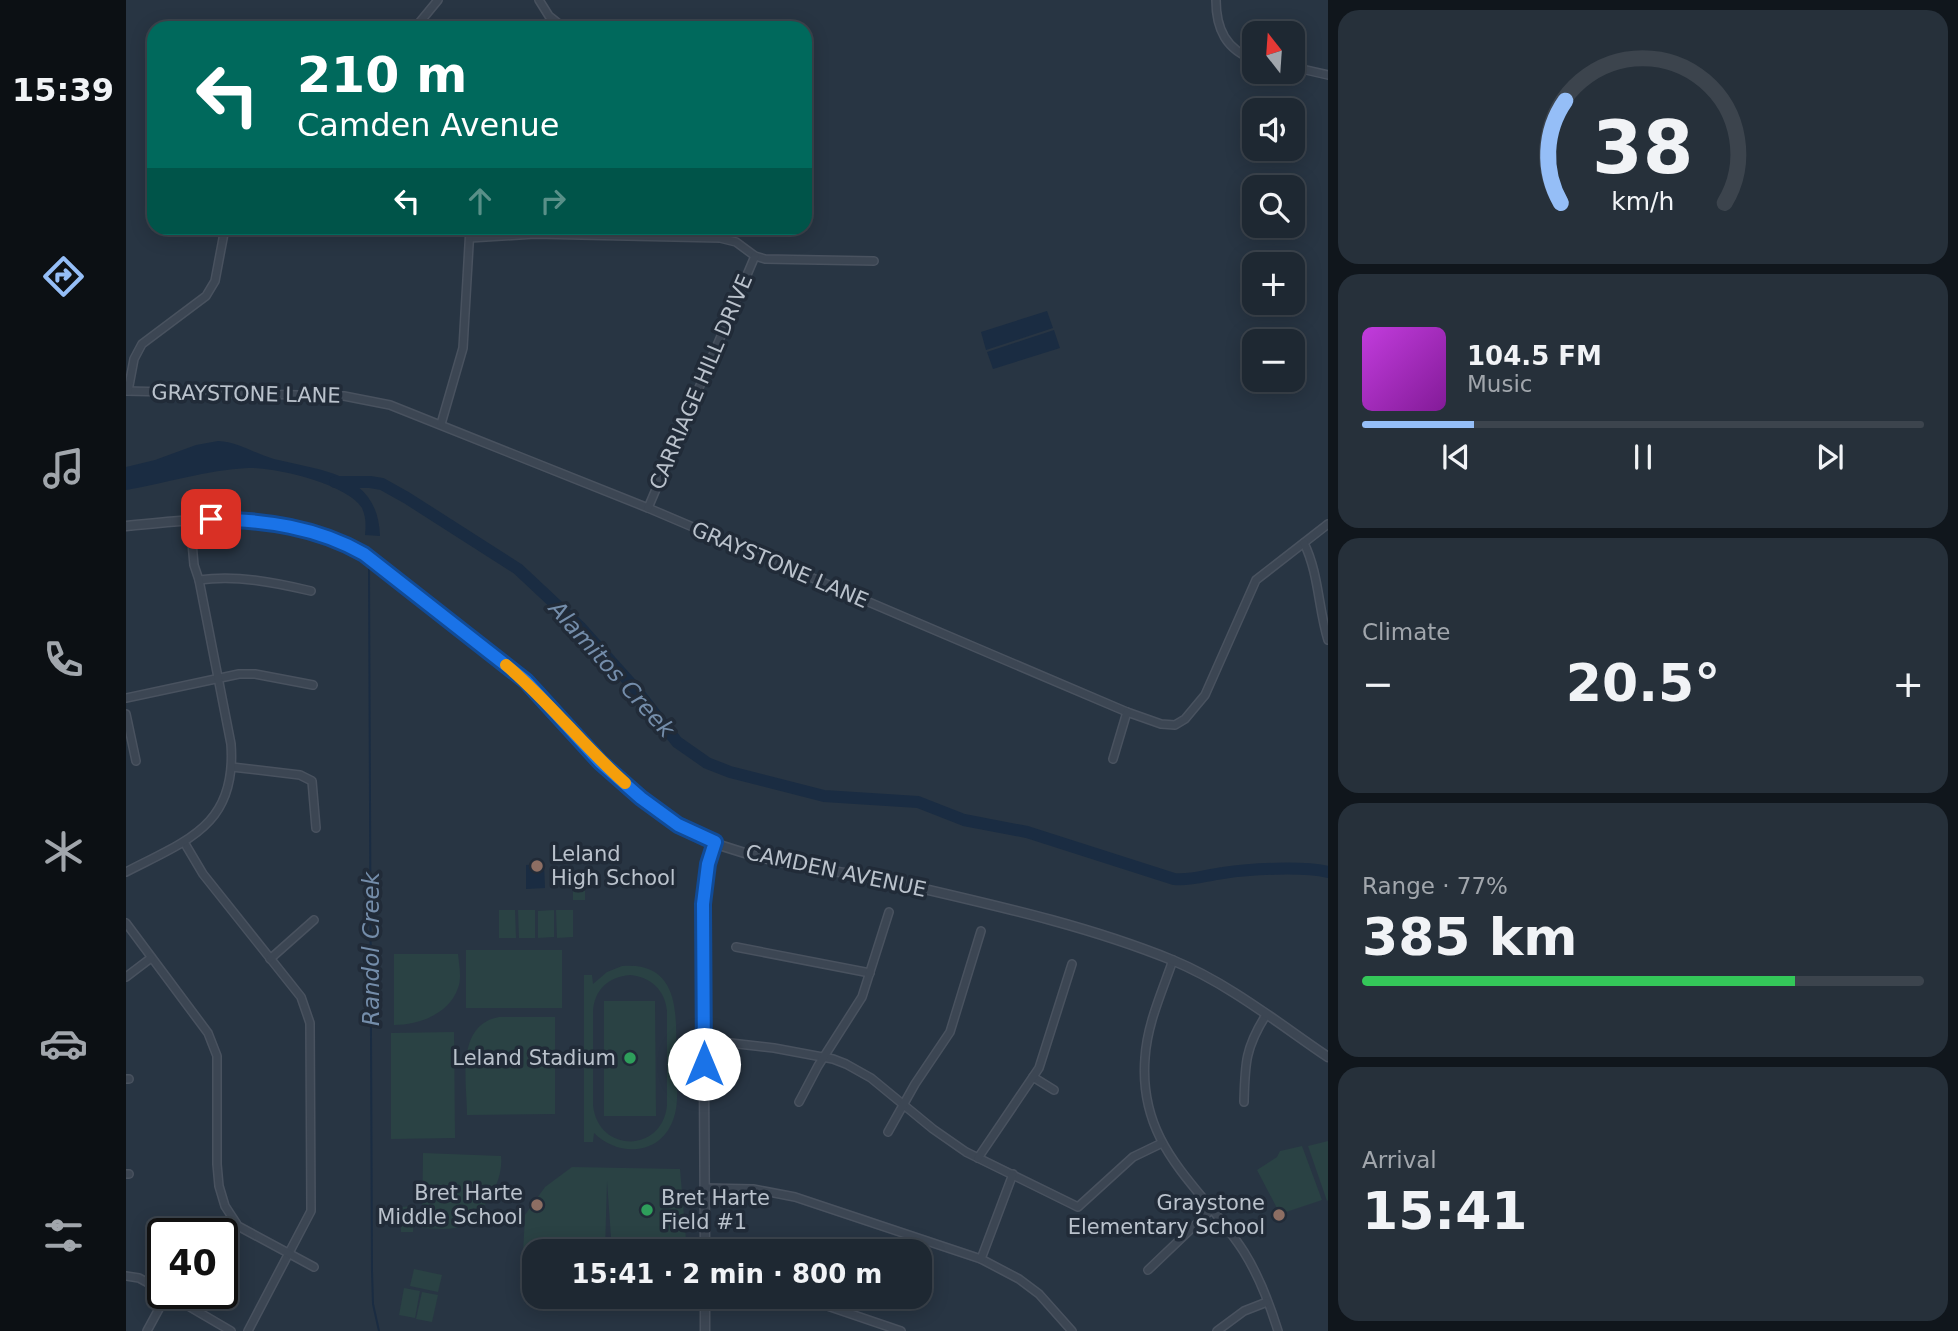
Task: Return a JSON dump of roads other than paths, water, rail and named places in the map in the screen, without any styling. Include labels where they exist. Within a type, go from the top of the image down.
[{"type":"street","points":[[421,21],[438,0]]},
{"type":"street","points":[[539,0],[554,21]]},
{"type":"street","points":[[1216,0],[1218,22],[1224,38],[1235,51],[1242,54]]},
{"type":"street","points":[[1306,70],[1328,75]]},
{"type":"street","points":[[127,391],[134,359],[142,344],[206,296],[215,281],[224,235]]},
{"type":"street","points":[[441,424],[463,348],[470,238],[519,235]]},
{"type":"street","points":[[581,235],[720,238],[736,242],[755,256],[765,259],[874,261]]},
{"type":"street","name":"CARRIAGE HILL DRIVE","points":[[648,508],[755,256]]},
{"type":"street","name":"GRAYSTONE LANE","points":[[127,391],[344,396],[390,405],[648,508],[1127,712],[1161,724],[1175,725],[1188,716],[1205,695],[1256,580],[1328,524]]},
{"type":"street","name":"CAMDEN AVENUE","points":[[126,526],[233,519],[295,527],[334,538],[364,554],[526,681],[600,762],[641,798],[678,825],[715,842],[768,859],[896,883],[988,904],[1082,929],[1173,960],[1212,979],[1328,1057]]},
{"type":"street","points":[[126,872],[203,829],[217,813],[228,791],[232,767],[231,744],[194,565],[190,520]]},
{"type":"street","points":[[1304,543],[1318,582],[1322,619],[1328,640]]},
{"type":"street","points":[[199,580],[223,577],[274,582],[311,591]]},
{"type":"street","points":[[126,698],[255,674],[313,685]]},
{"type":"street","points":[[1113,759],[1127,712]]},
{"type":"street","points":[[126,714],[136,761]]},
{"type":"street","points":[[232,767],[300,775],[312,781],[316,828]]},
{"type":"street","points":[[184,842],[203,874],[301,998],[310,1023],[311,1211],[248,1331]]},
{"type":"street","points":[[705,1239],[703,904],[708,864],[715,842]]},
{"type":"street","points":[[799,1102],[862,997],[889,912]]},
{"type":"street","points":[[270,959],[314,920]]},
{"type":"street","points":[[126,923],[208,1033],[217,1056],[217,1164],[219,1186],[225,1206],[238,1226],[314,1267]]},
{"type":"street","points":[[888,1132],[915,1084],[950,1032],[981,931]]},
{"type":"street","points":[[736,947],[870,973]]},
{"type":"street","points":[[126,978],[151,958]]},
{"type":"street","points":[[1173,960],[1151,1024],[1144,1058],[1149,1108],[1162,1143],[1177,1167],[1246,1255],[1278,1331]]},
{"type":"street","points":[[978,1158],[1038,1068],[1072,964]]},
{"type":"street","points":[[1244,1102],[1245,1062],[1252,1037],[1266,1015]]},
{"type":"street","points":[[704,1040],[774,1048],[846,1064],[871,1077],[951,1143],[1078,1207],[1133,1157],[1162,1143]]},
{"type":"street","points":[[1033,1077],[1055,1090]]},
{"type":"street","points":[[981,1259],[1013,1174]]},
{"type":"street","points":[[704,1188],[752,1189],[795,1198],[981,1259],[1019,1279],[1040,1294],[1072,1331]]},
{"type":"street","points":[[1148,1270],[1212,1209]]},
{"type":"street","points":[[126,1276],[147,1282]]},
{"type":"street","points":[[1217,1331],[1244,1311],[1267,1301]]},
{"type":"street","points":[[147,1331],[158,1309]]},
{"type":"street","points":[[193,1309],[231,1331]]},
{"type":"street","points":[[705,1309],[705,1331]]},
{"type":"street","points":[[836,1309],[901,1331]]},
{"type":"water","points":[[1047,311],[1053,328],[986,350],[981,332]]},
{"type":"water","points":[[1054,330],[1060,348],[993,369],[987,352]]},
{"type":"water","points":[[218,441],[345,478],[359,487],[369,499],[377,515],[380,536],[365,535],[362,508],[342,491],[275,470],[233,469],[126,490],[126,467],[196,445]]},
{"type":"water","points":[[544,864],[545,888],[526,889],[526,865]]},
{"type":"waterway","name":"Alamitos Creek","points":[[335,482],[382,484],[518,569],[581,628],[633,686],[677,742],[707,763],[730,772],[824,796],[918,802],[964,820],[1027,832],[1174,879],[1261,869],[1328,872]]},
{"type":"waterway","name":"Randol Creek","points":[[369,567],[372,1271],[373,1304],[379,1331]]},
{"type":"place","name":"Leland High School","points":[[537,866]]},
{"type":"place","name":"Leland Stadium","points":[[630,1058]]},
{"type":"place","name":"Bret Harte Middle School","points":[[537,1205]]},
{"type":"place","name":"Bret Harte Field #1","points":[[647,1210]]},
{"type":"place","name":"Graystone Elementary School","points":[[1279,1215]]}]
